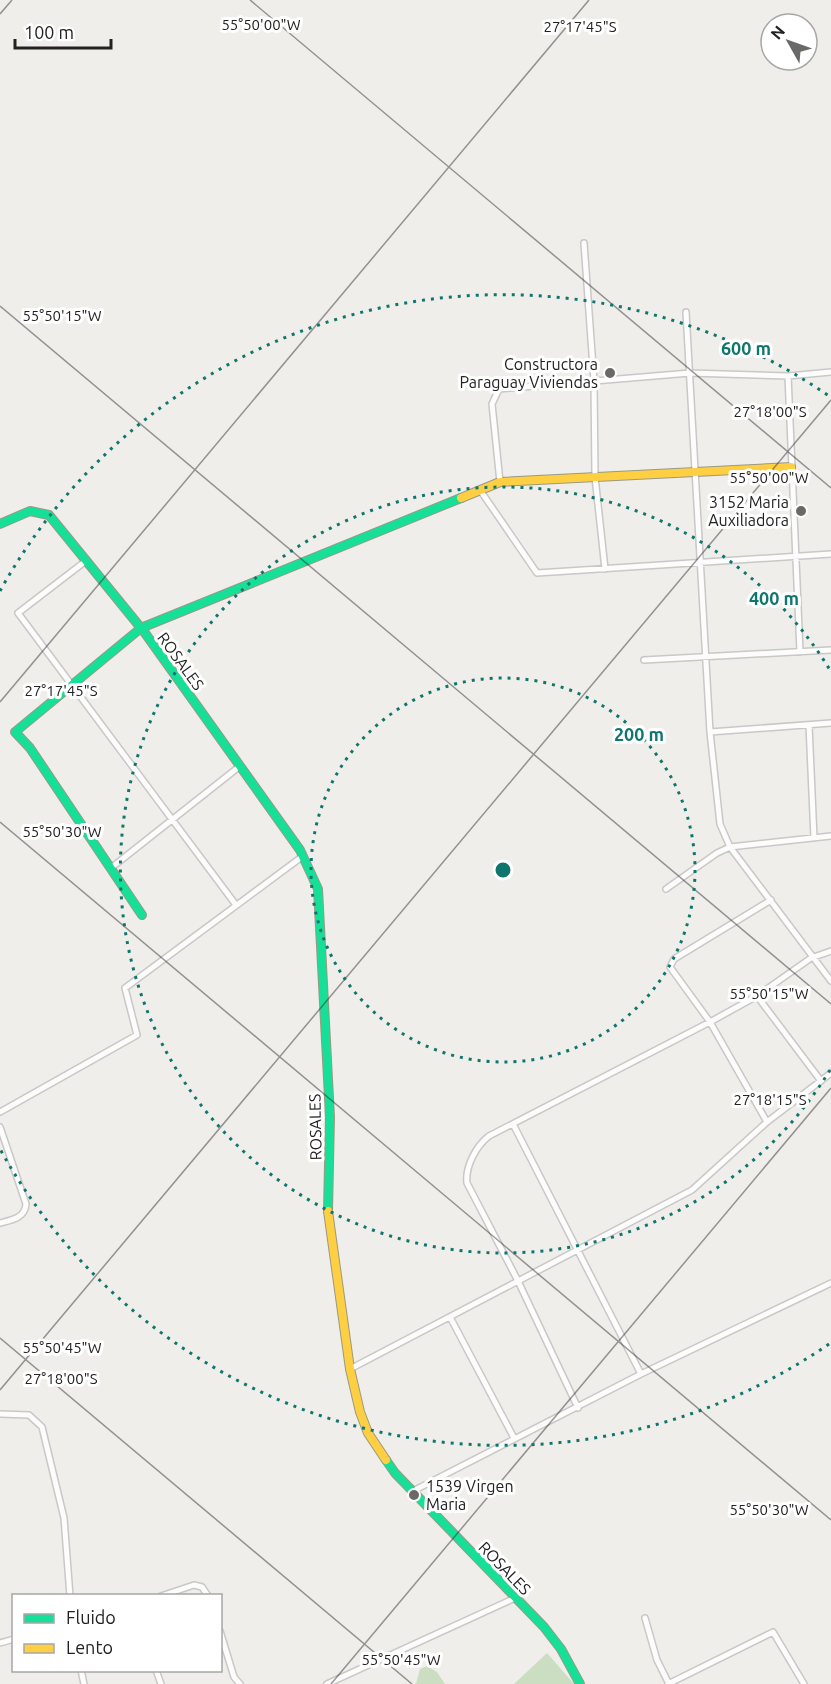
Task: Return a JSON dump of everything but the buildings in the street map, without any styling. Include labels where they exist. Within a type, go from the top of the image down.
[{"type":"street","points":[[584,243],[594,381],[595,477],[605,569]]},
{"type":"street","points":[[686,312],[710,732],[720,824],[730,847],[771,900],[811,958],[831,981]]},
{"type":"street","points":[[500,482],[492,404],[499,388],[690,373],[788,376],[831,372]]},
{"type":"street","points":[[788,376],[800,652]]},
{"type":"street","points":[[141,915],[30,748],[15,732],[141,628],[500,482],[791,468]]},
{"type":"street","points":[[480,490],[537,573],[831,554]]},
{"type":"street","name":"ROSALES","points":[[0,524],[30,509],[40,510],[49,515],[88,559],[141,628],[303,856],[318,889],[330,1117],[328,1214],[353,1390],[368,1433],[411,1492],[515,1598],[561,1649],[580,1684]]},
{"type":"street","points":[[88,559],[18,613],[236,905]]},
{"type":"street","points":[[644,660],[831,650]]},
{"type":"street","points":[[710,732],[831,723]]},
{"type":"street","points":[[809,724],[814,838]]},
{"type":"street","points":[[111,868],[240,766]]},
{"type":"street","points":[[666,889],[717,853],[730,847],[831,836]]},
{"type":"street","points":[[0,1112],[137,1035],[125,988],[303,856]]},
{"type":"street","points":[[767,1122],[710,1022],[671,971],[671,963],[771,900]]},
{"type":"street","points":[[578,1408],[518,1281],[467,1183],[466,1175],[484,1140],[710,1022],[757,996],[811,958],[831,951]]},
{"type":"street","points":[[757,996],[821,1081]]},
{"type":"street","points":[[350,1369],[692,1190],[767,1122],[831,1072]]},
{"type":"street","points":[[513,1124],[641,1374]]},
{"type":"street","points":[[0,1127],[26,1204],[20,1216],[0,1223]]},
{"type":"street","points":[[411,1492],[641,1374],[831,1283]]},
{"type":"street","points":[[450,1317],[514,1438]]},
{"type":"street","points":[[0,1414],[29,1414],[42,1428],[64,1518],[70,1594]]},
{"type":"street","points":[[167,1594],[194,1585],[202,1587],[207,1594]]},
{"type":"street","points":[[327,1684],[515,1598]]},
{"type":"street","points":[[645,1617],[657,1660],[669,1684],[773,1632],[804,1684]]},
{"type":"street","points":[[222,1638],[234,1677],[240,1684]]},
{"type":"green space","points":[[547,1653],[574,1684],[514,1684]]},
{"type":"green space","points":[[427,1666],[437,1672],[445,1684],[416,1684],[420,1669]]},
{"type":"traffic: fast","points":[[142,915],[30,748],[15,732],[141,628],[461,498]]},
{"type":"traffic: fast","points":[[0,524],[30,511],[49,515],[145,633],[300,850],[318,889],[330,1117],[328,1211]]},
{"type":"traffic: fast","points":[[386,1460],[395,1473],[544,1627],[561,1649],[580,1684]]},
{"type":"traffic: slow","points":[[461,498],[500,482],[791,467]]},
{"type":"traffic: slow","points":[[328,1211],[350,1369],[360,1412],[368,1433],[386,1460]]},
{"type":"place","name":"Constructora Paraguay Viviendas","points":[[610,373]]},
{"type":"place","name":"3152 Maria Auxiliadora","points":[[801,511]]},
{"type":"place","name":"1539 Virgen Maria","points":[[414,1495]]}]
